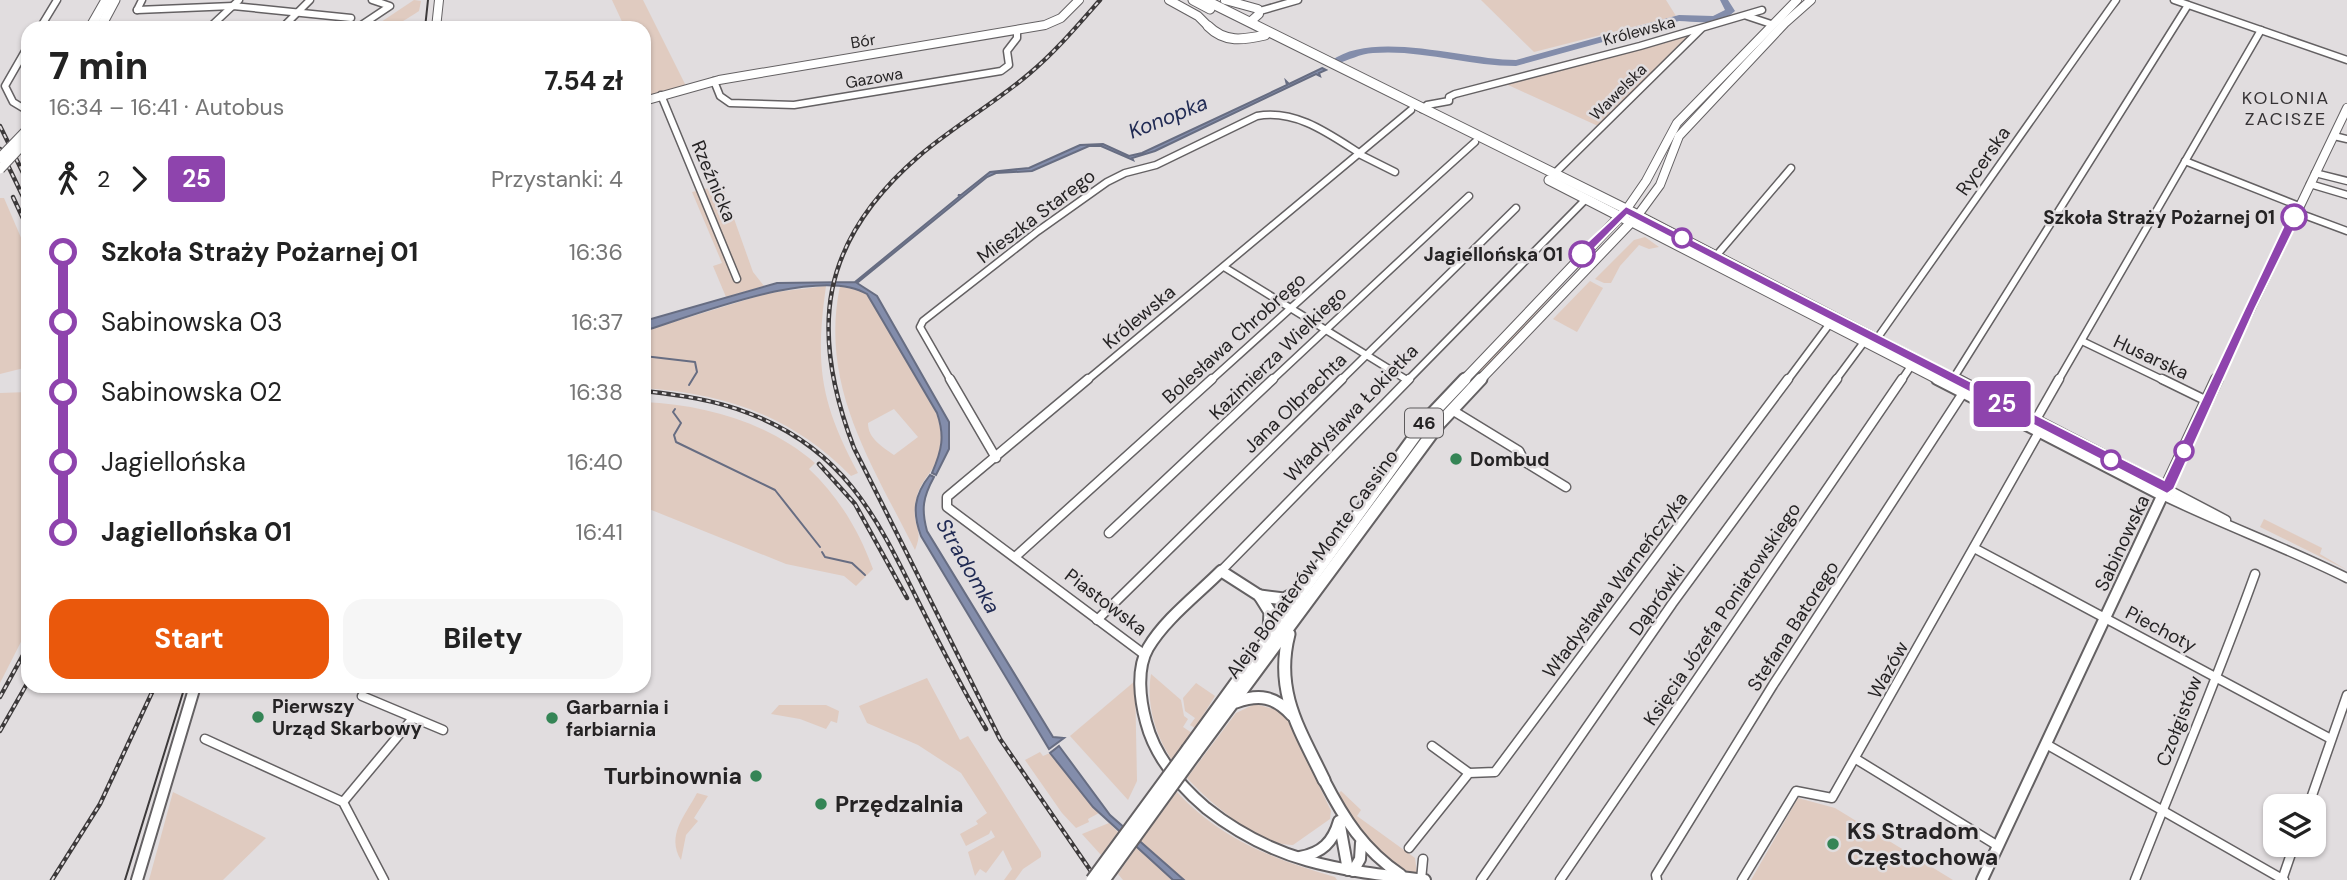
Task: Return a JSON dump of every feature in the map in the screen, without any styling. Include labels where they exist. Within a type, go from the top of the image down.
[{"type":"main road","points":[[94,21],[106,0]]},
{"type":"main road","points":[[104,21],[115,0]]},
{"type":"main road","points":[[1193,0],[1248,24],[1265,35],[1603,198],[1623,213]]},
{"type":"main road","points":[[1205,0],[1320,60]]},
{"type":"main road","points":[[1240,39],[1248,24]]},
{"type":"main road","points":[[1208,26],[1221,37],[1240,39],[1265,35]]},
{"type":"main road","points":[[1339,69],[1411,110],[1586,199],[1634,219]]},
{"type":"main road","points":[[0,158],[21,139]]},
{"type":"main road","points":[[0,169],[21,141]]},
{"type":"main road","points":[[1586,199],[1601,212],[1608,227]]},
{"type":"main road","name":"Aleja Bohaterów Monte Cassino","points":[[1104,880],[1266,640],[1428,418],[1623,213]]},
{"type":"main road","name":"Aleja Bohaterów Monte Cassino","points":[[1092,880],[1192,752],[1235,702],[1409,464],[1452,410],[1634,219]]},
{"type":"main road","points":[[1260,596],[1284,599],[1303,588]]},
{"type":"main road","points":[[1260,596],[1273,618],[1266,640]]},
{"type":"main road","points":[[1291,628],[1283,661],[1285,686],[1296,720],[1324,780]]},
{"type":"main road","points":[[1235,702],[1255,695],[1268,696],[1280,701],[1296,720]]},
{"type":"street","points":[[44,21],[57,0]]},
{"type":"street","points":[[142,0],[137,9],[182,3],[351,18]]},
{"type":"street","points":[[217,21],[239,0]]},
{"type":"street","points":[[289,21],[310,0]]},
{"type":"street","points":[[368,21],[390,6],[372,0]]},
{"type":"street","points":[[437,21],[439,0]]},
{"type":"street","name":"Bór","points":[[651,99],[714,81],[1017,30],[1055,21],[1079,0]]},
{"type":"street","points":[[1169,0],[1198,16],[1208,26]]},
{"type":"street","points":[[1225,0],[1260,11]]},
{"type":"street","points":[[1248,24],[1260,11],[1298,0]]},
{"type":"street","name":"Aleja Bohaterów Monte Cassino","points":[[1623,213],[1646,181],[1676,122],[1797,0]]},
{"type":"street","name":"Aleja Bohaterów Monte Cassino","points":[[1634,219],[1660,185],[1679,136],[1785,23],[1811,0]]},
{"type":"street","name":"Rycerska","points":[[1876,340],[2116,0]]},
{"type":"street","points":[[2175,0],[2347,60]]},
{"type":"street","points":[[1953,379],[2188,5]]},
{"type":"street","name":"Królewska","points":[[1422,109],[1427,105],[1449,101],[1449,97],[1455,94],[1701,29],[1762,10]]},
{"type":"street","points":[[1747,16],[1771,24]]},
{"type":"street","name":"Wawelska","points":[[1553,174],[1701,29]]},
{"type":"street","name":"Gazowa","points":[[714,81],[720,96],[727,102],[794,105],[1001,71],[1009,65],[1007,51],[1017,38],[1017,30]]},
{"type":"street","points":[[2035,421],[2261,30]]},
{"type":"street","points":[[21,58],[5,86],[13,102],[21,107]]},
{"type":"street","name":"Rzeźnicka","points":[[661,96],[737,279]]},
{"type":"street","name":"Sabinowska","points":[[1982,880],[2347,107]]},
{"type":"street","name":"Królewska","points":[[947,507],[947,497],[1411,110]]},
{"type":"street","name":"Mieszka Starego","points":[[996,458],[920,327],[923,321],[1038,231],[1107,182],[1125,173],[1156,165],[1262,114],[1274,113],[1296,120],[1331,135],[1359,153]]},
{"type":"street","points":[[2334,136],[2347,139]]},
{"type":"street","name":"Bolesława Chrobrego","points":[[1015,557],[1475,142]]},
{"type":"street","points":[[1359,153],[1395,172]]},
{"type":"street","points":[[2185,161],[2347,231]]},
{"type":"street","points":[[1716,256],[1791,168]]},
{"type":"street","points":[[2315,173],[2347,181]]},
{"type":"street","points":[[2310,184],[2347,195]]},
{"type":"street","name":"Kazimierza Wielkiego","points":[[1109,533],[1469,196]]},
{"type":"street","points":[[1603,198],[1621,202],[1633,199]]},
{"type":"street","name":"Władysława Łokietka","points":[[1145,655],[1156,639],[1221,571],[1586,199]]},
{"type":"street","points":[[1646,205],[1647,215],[1655,225]]},
{"type":"street","name":"Jana Olbrachta","points":[[1097,620],[1516,208]]},
{"type":"street","points":[[1634,219],[1655,225],[1716,256],[1864,342],[2039,432],[2165,492]]},
{"type":"street","points":[[1634,219],[1831,321],[1876,340],[2035,421],[2211,519],[2242,529],[2347,578]]},
{"type":"street","points":[[1224,267],[1408,380]]},
{"type":"street","name":"Władysława Warneńczyka","points":[[1469,773],[1496,772],[1831,321]]},
{"type":"street","name":"Husarska","points":[[2082,341],[2207,401]]},
{"type":"street","name":"Dąbrówki","points":[[1481,880],[1672,604],[1864,342]]},
{"type":"street","name":"Księcia Józefa Poniatowskiego","points":[[1560,880],[1911,366]]},
{"type":"street","name":"Stefana Batorego","points":[[1657,880],[1656,875],[1773,685],[1963,393]]},
{"type":"street","points":[[1452,410],[1519,451],[1525,463],[1566,487]]},
{"type":"street","name":"Wazów","points":[[1742,880],[1796,791],[1832,798],[2039,432]]},
{"type":"street","name":"Piastowska","points":[[947,507],[1145,655],[1142,698],[1146,721],[1158,753],[1171,773],[1196,799],[1259,844],[1350,871],[1423,880]]},
{"type":"street","name":"Piechoty","points":[[1974,548],[2331,739]]},
{"type":"street","points":[[1221,571],[1260,596]]},
{"type":"street","name":"Czołgistów","points":[[2135,880],[2215,676],[2227,653],[2255,574]]},
{"type":"street","points":[[137,880],[193,693]]},
{"type":"street","points":[[2312,794],[2347,695]]},
{"type":"street","points":[[362,696],[443,730]]},
{"type":"street","points":[[343,803],[413,718]]},
{"type":"street","points":[[205,739],[343,803],[384,880]]},
{"type":"street","points":[[2046,744],[2283,880],[2290,857]]},
{"type":"street","points":[[1409,848],[1469,773],[1432,746]]},
{"type":"street","points":[[1856,759],[1998,846]]},
{"type":"street","points":[[1324,780],[1339,816],[1350,871]]},
{"type":"street","points":[[1297,857],[1313,855],[1326,848],[1336,833],[1339,816]]},
{"type":"street","points":[[1339,816],[1372,856],[1405,877]]},
{"type":"street","points":[[1350,871],[1360,859],[1361,843]]},
{"type":"street","points":[[1423,859],[1423,880]]},
{"type":"shaded area","points":[[414,0],[421,1],[419,11],[402,21],[382,21]]},
{"type":"shaded area","points":[[612,0],[643,0],[687,88],[651,98],[651,21],[622,21]]},
{"type":"shaded area","points":[[1481,0],[1666,0],[1676,16],[1534,52]]},
{"type":"shaded area","points":[[1691,33],[1598,126],[1506,84]]},
{"type":"shaded area","points":[[722,185],[753,272],[764,286],[726,297],[713,266],[722,263],[692,192]]},
{"type":"shaded area","points":[[0,198],[4,198],[21,238],[21,369],[0,374]]},
{"type":"shaded area","points":[[1645,237],[1659,247],[1649,249],[1639,245],[1620,266],[1611,283],[1595,279],[1634,240]]},
{"type":"shaded area","points":[[1575,270],[1494,360],[1323,570],[1437,413]]},
{"type":"shaded area","points":[[1590,281],[1603,288],[1577,332],[1553,319]]},
{"type":"shaded area","points":[[826,286],[821,339],[824,382],[835,425],[858,473],[851,476],[829,455],[805,438],[756,412],[703,396],[651,389],[651,329],[768,293]]},
{"type":"shaded area","points":[[840,286],[860,289],[867,294],[936,413],[942,445],[939,457],[917,495],[915,515],[919,537],[915,550],[882,487],[854,423],[843,391],[835,323]],"holes":[[[894,409],[918,437],[894,455],[873,438],[868,423]]]},
{"type":"shaded area","points":[[21,392],[21,642],[0,683],[0,393]]},
{"type":"shaded area","points":[[651,403],[690,407],[735,418],[777,437],[815,463],[809,469],[830,491],[847,515],[873,569],[856,586],[844,576],[786,564],[651,510]]},
{"type":"shaded area","points":[[2264,519],[2322,548],[2320,554],[2347,570],[2260,527]]},
{"type":"shaded area","points":[[1151,674],[1181,700],[1184,716],[1188,719],[1183,727],[1192,733],[1172,760],[1153,719]]},
{"type":"shaded area","points":[[927,678],[960,740],[968,736],[1041,852],[1041,857],[1023,869],[1015,880],[1004,880],[1012,869],[1003,850],[986,873],[980,869],[975,876],[968,852],[995,837],[991,830],[989,834],[966,846],[960,834],[978,824],[976,821],[987,813],[961,773],[918,745],[867,723],[859,706]]},
{"type":"shaded area","points":[[1135,681],[1137,781],[1128,800],[1070,736]]},
{"type":"shaded area","points":[[1196,683],[1215,696],[1195,728],[1190,725],[1195,718],[1185,711],[1183,698]]},
{"type":"shaded area","points":[[1255,704],[1286,715],[1331,811],[1330,819],[1293,845],[1280,843],[1250,831],[1221,810],[1187,778],[1236,713]]},
{"type":"shaded area","points":[[779,705],[826,705],[839,711],[837,723],[831,721],[826,729],[800,719],[771,714]]},
{"type":"shaded area","points":[[1040,752],[1043,756],[1050,753],[1099,813],[1088,819],[1089,822],[1076,828],[1062,813],[1025,760]]},
{"type":"shaded area","points":[[1341,791],[1361,810],[1357,816],[1415,858],[1417,874],[1403,870],[1379,854],[1353,819],[1339,793]]},
{"type":"shaded area","points":[[173,792],[266,838],[223,880],[149,880]]},
{"type":"shaded area","points":[[1177,792],[1211,823],[1250,846],[1337,880],[1184,880],[1140,842]]},
{"type":"shaded area","points":[[697,793],[708,796],[694,818],[698,821],[686,835],[681,860],[675,842],[676,834]]},
{"type":"shaded area","name":"KS Stradom Częstochowa","points":[[1798,798],[1835,808],[1953,880],[1751,880]]},
{"type":"shaded area","points":[[1109,823],[1118,832],[1101,855],[1082,834]]},
{"type":"shaded area","points":[[1137,847],[1173,880],[1123,880],[1118,874]]},
{"type":"water","points":[[1322,68],[1326,70],[1319,73],[1320,76],[1316,74],[1155,151],[1132,158],[1133,160],[1101,146],[1089,146],[1032,171],[996,173],[987,177],[857,283],[877,296],[949,422],[949,449],[936,475],[932,473],[942,436],[937,413],[867,294],[846,287],[820,285],[789,289],[725,305],[651,329],[651,319],[777,283],[855,282],[960,196],[958,195],[990,172],[1029,168],[1080,145],[1103,144],[1129,156],[1142,153],[1287,85],[1286,81],[1289,84]]},
{"type":"water","points":[[930,475],[934,477],[925,497],[924,510],[927,531],[1053,737],[1064,738],[1049,749],[921,536],[916,519],[916,504]]},
{"type":"water","points":[[1059,746],[1110,815],[1184,880],[1173,880],[1093,807],[1050,753]]},
{"type":"waterway","name":"Konopka","points":[[1336,61],[1372,50],[1393,50],[1516,63],[1679,18],[1719,18],[1730,11],[1724,0]]},
{"type":"waterway","points":[[651,357],[695,362],[697,372],[689,385]]},
{"type":"waterway","points":[[675,409],[673,412],[681,423],[674,435],[676,442],[775,490],[820,547]]},
{"type":"waterway","points":[[822,552],[825,557],[852,563],[865,575]]},
{"type":"tram line","points":[[426,21],[428,0]]},
{"type":"tram line","points":[[125,880],[183,693]]},
{"type":"railway","points":[[1097,880],[1000,739],[854,448],[831,365],[828,326],[832,290],[843,255],[860,221],[886,188],[932,145],[1030,73],[1058,47],[1100,0]]},
{"type":"railway","points":[[0,126],[21,169]]},
{"type":"railway","points":[[0,149],[21,192]]},
{"type":"railway","points":[[13,197],[21,214]]},
{"type":"railway","points":[[651,392],[697,399],[748,413],[781,428],[833,466],[853,489],[887,541],[986,729]]},
{"type":"railway","points":[[819,464],[855,504],[907,598]]},
{"type":"railway","points":[[0,697],[21,659]]},
{"type":"railway","points":[[0,731],[22,693]]},
{"type":"railway","points":[[52,880],[100,804],[152,693]]},
{"type":"bus line","name":"25","points":[[1582,254],[1626,210],[2167,489],[2294,217]]},
{"type":"place","name":"Szkoła Straży Pożarnej 01","points":[[2294,217]]},
{"type":"place","name":"Jagiellońska 01","points":[[1582,254]]},
{"type":"place","name":"Dombud","points":[[1456,459]]},
{"type":"place","name":"Pierwszy Urząd Skarbowy","points":[[258,717]]},
{"type":"place","name":"Garbarnia i farbiarnia","points":[[552,718]]},
{"type":"place","name":"Turbinownia","points":[[756,776]]},
{"type":"place","name":"Przędzalnia","points":[[821,804]]},
{"type":"place","name":"KS Stradom Częstochowa","points":[[1833,844]]},
{"type":"district","name":"KOLONIA ZACISZE","points":[[2286,108]]},
{"type":"water label","name":"Stradomka","points":[[968,566]]}]
